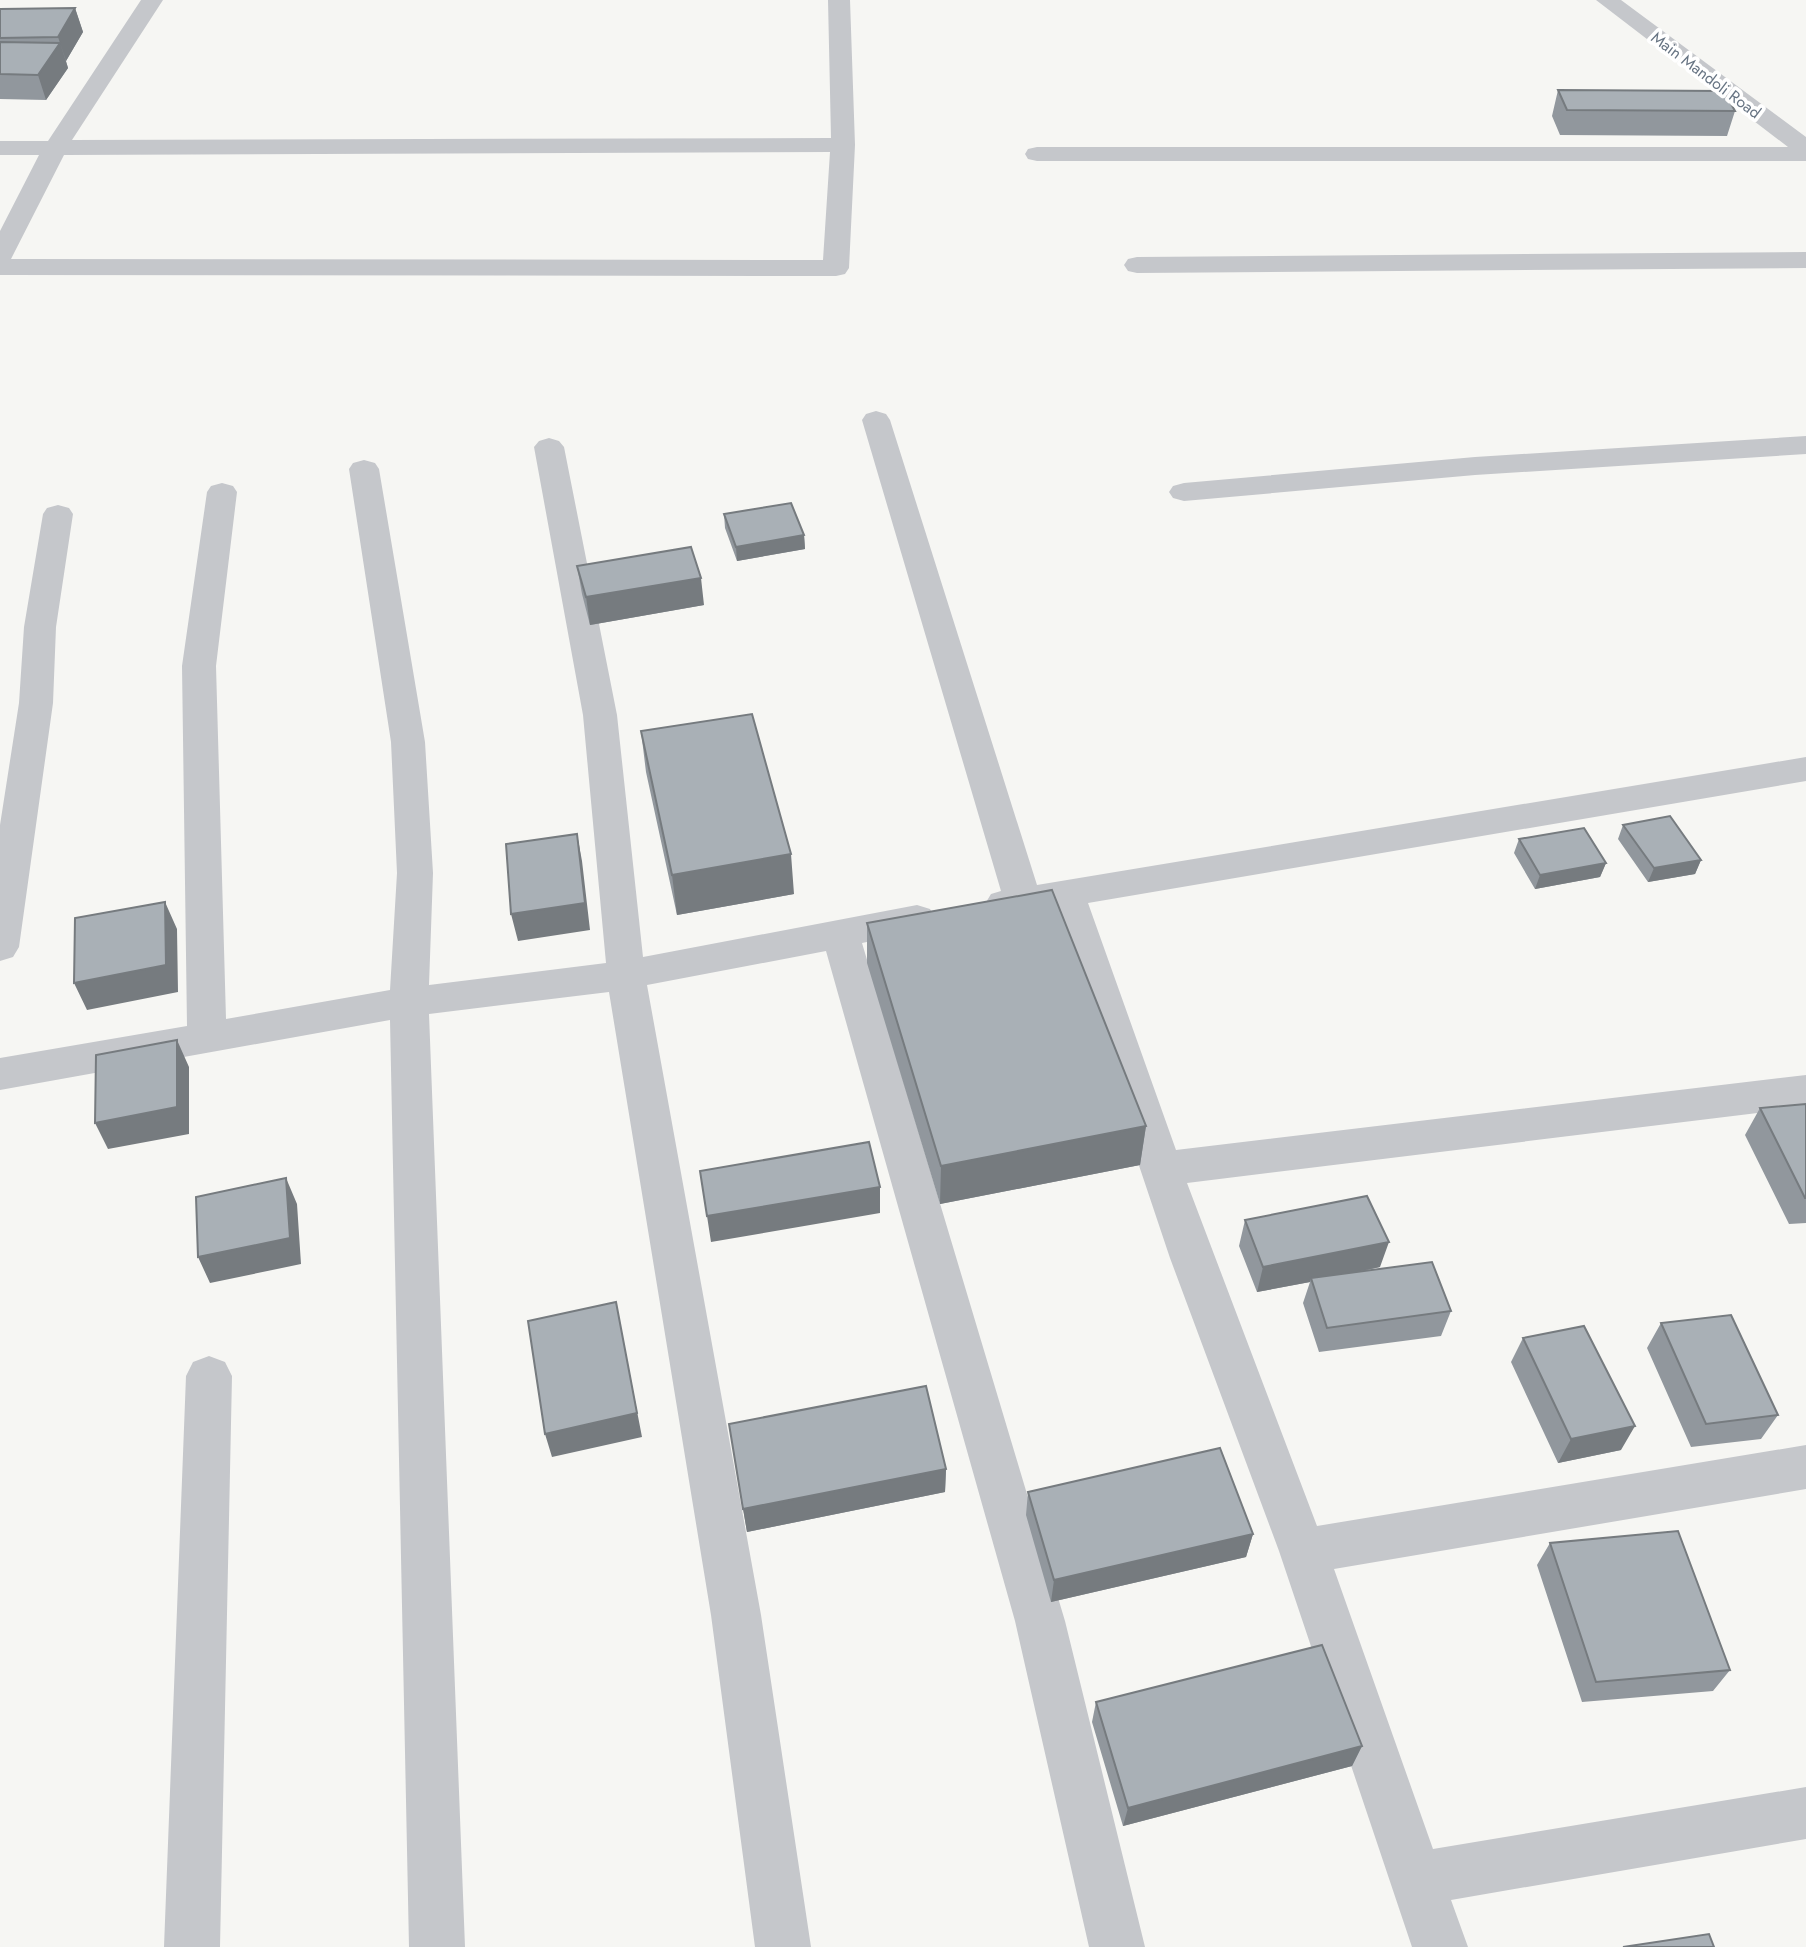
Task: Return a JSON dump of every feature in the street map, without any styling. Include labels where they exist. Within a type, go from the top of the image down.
[{"type":"street","points":[[0,256],[55,148],[152,0]]},
{"type":"street","points":[[0,267],[836,268],[843,145],[839,0]]},
{"type":"street","name":"Main Mandoli Road","points":[[1607,0],[1806,152]]},
{"type":"street","points":[[1761,117],[1795,113]]},
{"type":"street","points":[[0,148],[843,145]]},
{"type":"street","points":[[1037,154],[1806,152]]},
{"type":"street","points":[[1137,265],[1806,260]]},
{"type":"street","points":[[876,420],[1023,901]]},
{"type":"street","points":[[1184,492],[1475,466],[1806,445]]},
{"type":"street","points":[[549,447],[600,715],[626,975],[736,1615],[783,1947]]},
{"type":"street","points":[[364,469],[408,742],[415,873],[410,1002],[437,1947]]},
{"type":"street","points":[[207,1035],[199,666],[222,492]]},
{"type":"street","points":[[0,947],[36,703],[40,627],[58,514]]},
{"type":"street","points":[[0,1074],[207,1035],[410,1002],[626,975],[840,932],[1806,769]]},
{"type":"street","points":[[1067,895],[1192,1258],[1303,1551],[1440,1947]]},
{"type":"street","points":[[840,932],[1040,1620],[1117,1947]]},
{"type":"street","points":[[1163,1169],[1806,1091]]},
{"type":"street","points":[[192,1947],[209,1376]]},
{"type":"street","points":[[1303,1551],[1806,1467]]},
{"type":"street","points":[[1416,1879],[1806,1813]]},
{"type":"building","points":[[75,8],[58,37],[0,38],[0,9]]},
{"type":"building","points":[[0,42],[60,43],[38,75],[0,74]]},
{"type":"building","points":[[1558,90],[1724,91],[1735,111],[1567,110]]},
{"type":"building","points":[[791,503],[804,535],[736,547],[724,514]]},
{"type":"building","points":[[691,547],[701,578],[586,597],[577,566]]},
{"type":"building","points":[[752,714],[791,854],[672,875],[641,731]]},
{"type":"building","points":[[1670,816],[1701,860],[1654,868],[1623,825]]},
{"type":"building","points":[[1584,828],[1606,863],[1540,875],[1519,839]]},
{"type":"building","points":[[577,834],[585,903],[511,914],[506,844]]},
{"type":"building","points":[[1052,890],[1146,1126],[941,1166],[867,923]]},
{"type":"building","points":[[165,902],[166,965],[74,983],[75,918]]},
{"type":"building","points":[[177,1040],[177,1107],[95,1123],[96,1055]]},
{"type":"building","points":[[1806,1104],[1806,1198],[1805,1198],[1760,1108]]},
{"type":"building","points":[[869,1142],[880,1187],[707,1216],[700,1171]]},
{"type":"building","points":[[286,1178],[290,1238],[198,1257],[196,1197]]},
{"type":"building","points":[[1367,1196],[1389,1242],[1263,1267],[1245,1220]]},
{"type":"building","points":[[1432,1262],[1451,1311],[1327,1328],[1311,1278]]},
{"type":"building","points":[[616,1302],[637,1413],[545,1434],[528,1321]]},
{"type":"building","points":[[1731,1315],[1778,1415],[1706,1424],[1661,1323]]},
{"type":"building","points":[[1584,1326],[1635,1426],[1571,1439],[1523,1338]]},
{"type":"building","points":[[926,1386],[946,1469],[743,1509],[729,1424]]},
{"type":"building","points":[[1220,1448],[1253,1534],[1054,1580],[1028,1492]]},
{"type":"building","points":[[1678,1531],[1730,1670],[1596,1682],[1550,1543]]},
{"type":"building","points":[[1322,1645],[1362,1746],[1128,1808],[1096,1702]]},
{"type":"building","points":[[1709,1934],[1714,1947],[1623,1947]]}]
